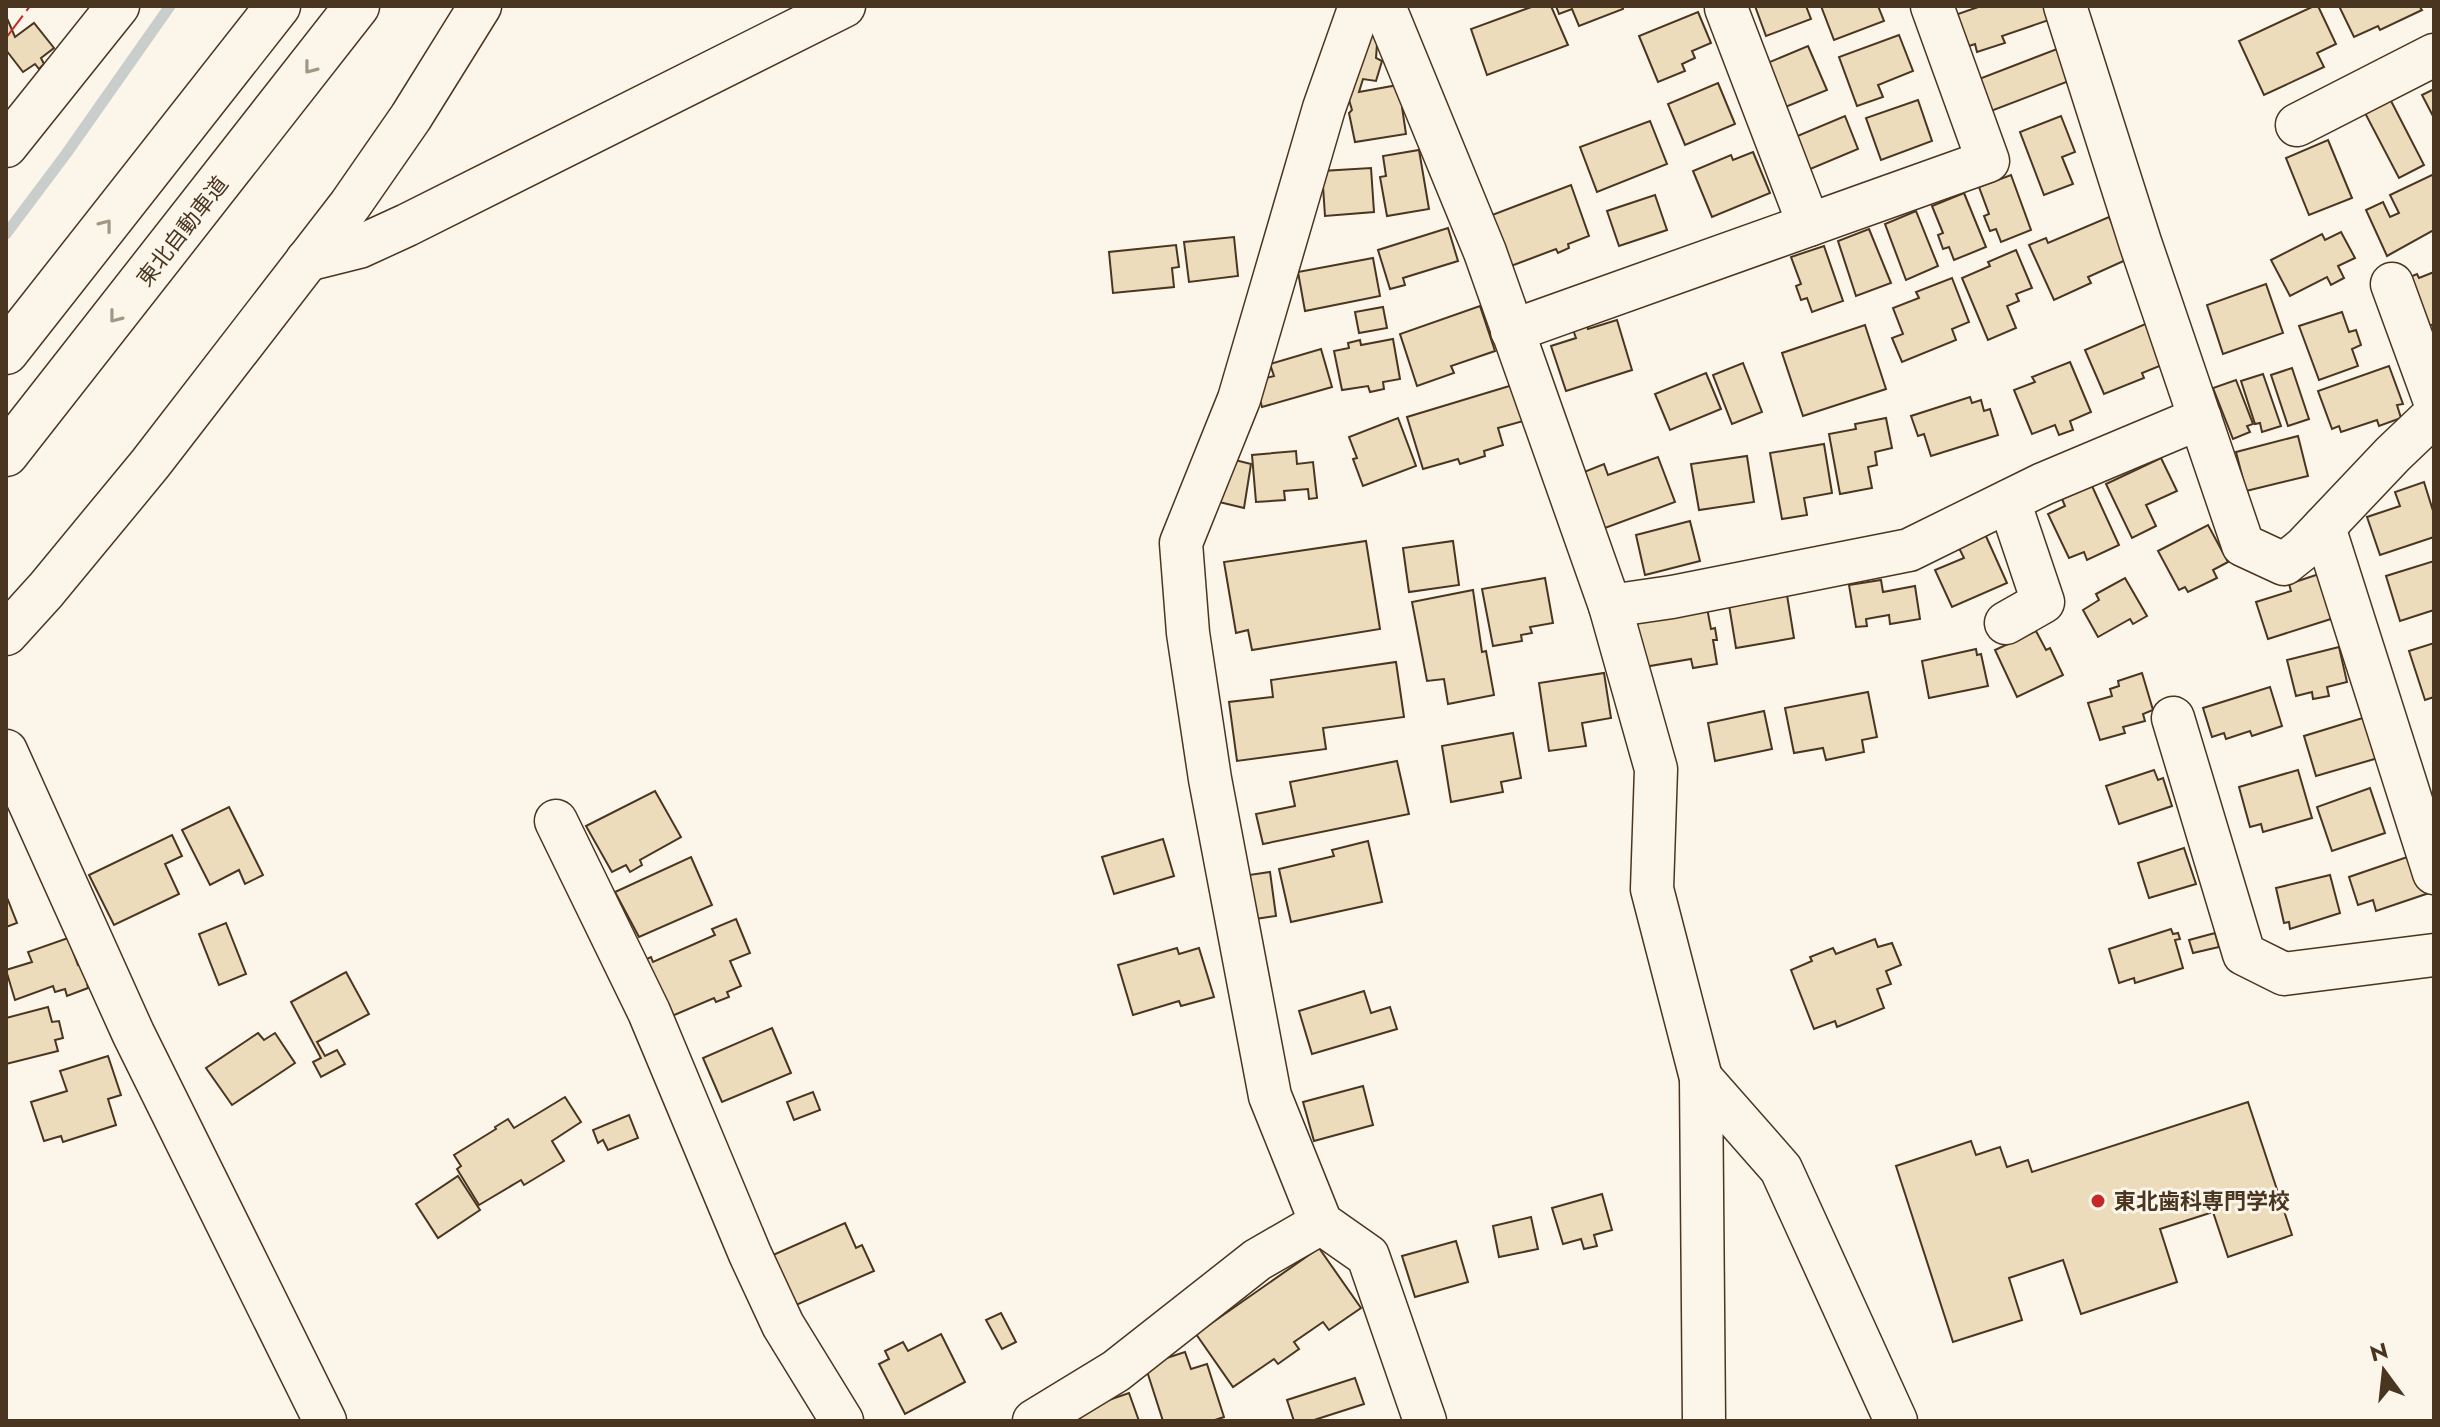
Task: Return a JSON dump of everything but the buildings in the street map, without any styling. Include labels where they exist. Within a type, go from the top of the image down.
[{"type":"highway","points":[[6,352],[278,6]]},
{"type":"highway","name":"東北自動車道","points":[[6,454],[357,6]]},
{"type":"street","points":[[6,146],[118,6]]},
{"type":"street","points":[[6,634],[150,464],[350,205],[411,117],[480,6]]},
{"type":"street","points":[[307,260],[359,247],[407,225],[844,6]]},
{"type":"street","points":[[1360,6],[1324,108],[1239,399],[1181,543],[1188,633],[1210,779],[1270,1096],[1321,1223],[1368,1256],[1425,1421]]},
{"type":"street","points":[[1384,6],[1485,252],[1610,606],[1656,769],[1652,889],[1701,1078],[1704,1421]]},
{"type":"street","points":[[1512,331],[1988,161],[1932,6]]},
{"type":"street","points":[[2065,6],[2243,545],[2284,564],[2434,415]]},
{"type":"street","points":[[1726,8],[1809,225]]},
{"type":"street","points":[[2297,125],[2434,55]]},
{"type":"street","points":[[2392,284],[2434,399]]},
{"type":"street","points":[[1610,606],[1672,597],[1909,550],[2009,501],[2200,418]]},
{"type":"street","points":[[2006,623],[2043,602],[2009,501]]},
{"type":"street","points":[[2324,527],[2434,873]]},
{"type":"street","points":[[2173,718],[2244,954],[2284,974],[2434,955]]},
{"type":"street","points":[[6,751],[133,1033],[325,1421]]},
{"type":"street","points":[[556,821],[649,1012],[783,1325],[842,1421]]},
{"type":"street","points":[[1701,1078],[1781,1169],[1896,1421]]},
{"type":"street","points":[[1034,1421],[1116,1371],[1257,1260],[1321,1223]]},
{"type":"waterway","points":[[6,234],[170,6]]},
{"type":"power","points":[[6,38],[30,6]]},
{"type":"place","name":"東北歯科専門学校","points":[[2098,1201]]}]
